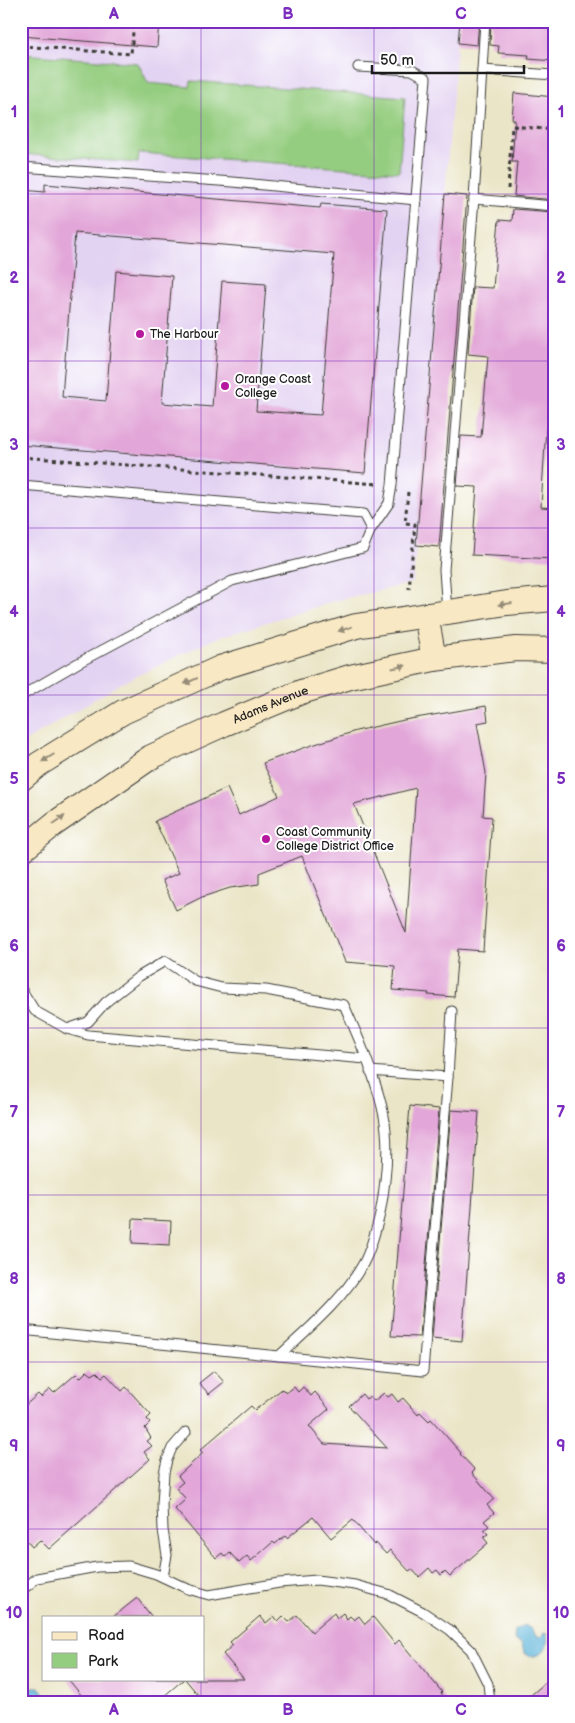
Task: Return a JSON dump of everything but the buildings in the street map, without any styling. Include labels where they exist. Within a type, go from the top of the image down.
[{"type":"main road","points":[[21,779],[39,764],[123,712],[220,668],[356,626],[507,603],[554,599]]},
{"type":"main road","points":[[434,659],[437,614]]},
{"type":"main road","name":"Adams Avenue","points":[[21,851],[54,824],[151,757],[301,692],[350,677],[434,659],[516,649],[554,650]]},
{"type":"lane","points":[[437,614],[444,570],[474,199],[485,21]]},
{"type":"lane","points":[[21,696],[78,663],[232,581],[363,548],[372,528],[389,503],[426,78],[412,70],[358,68]]},
{"type":"lane","points":[[482,70],[554,76]]},
{"type":"lane","points":[[21,167],[233,182],[416,200]]},
{"type":"lane","points":[[474,199],[554,206]]},
{"type":"lane","points":[[21,485],[362,514],[372,528]]},
{"type":"lane","points":[[67,1029],[88,1022],[106,1002],[138,977],[165,961],[195,981],[222,988],[266,990],[344,1005],[366,1059],[384,1116],[385,1189],[377,1225],[363,1263],[337,1301],[279,1356]]},
{"type":"lane","points":[[21,989],[35,1011],[67,1029],[88,1036],[366,1059]]},
{"type":"lane","points":[[21,1330],[423,1371],[452,1011]]},
{"type":"lane","points":[[370,1071],[448,1077]]},
{"type":"lane","points":[[163,1578],[167,1555],[163,1530],[162,1504],[164,1473],[172,1448],[186,1432]]},
{"type":"lane","points":[[21,1591],[37,1578],[97,1567],[129,1566],[209,1596],[279,1583],[317,1580],[355,1585],[388,1594],[423,1612],[450,1630],[471,1650],[488,1684],[490,1702]]},
{"type":"path","points":[[21,46],[131,54],[134,23],[163,26]]},
{"type":"path","points":[[507,202],[512,126],[554,130]]},
{"type":"path","points":[[21,457],[384,485]]},
{"type":"path","points":[[408,487],[405,523],[415,524],[409,589]]},
{"type":"shaded area","name":"Orange Coast College","points":[[21,21],[459,21],[413,583],[334,601],[216,638],[120,684],[21,744]]},
{"type":"green space","points":[[21,54],[138,63],[148,83],[190,87],[191,81],[405,97],[399,172],[139,153],[138,163],[21,154]]},
{"type":"water","points":[[524,1625],[531,1629],[536,1636],[541,1637],[544,1633],[547,1634],[547,1645],[541,1654],[528,1656],[524,1652],[521,1643],[514,1640],[515,1631]]},
{"type":"water","points":[[39,1687],[43,1692],[43,1702],[21,1702],[21,1696],[29,1688]]},
{"type":"place","name":"The Harbour","points":[[140,334]]},
{"type":"place","name":"Orange Coast College","points":[[225,386]]},
{"type":"place","name":"Coast Community College District Office","points":[[266,839]]}]
